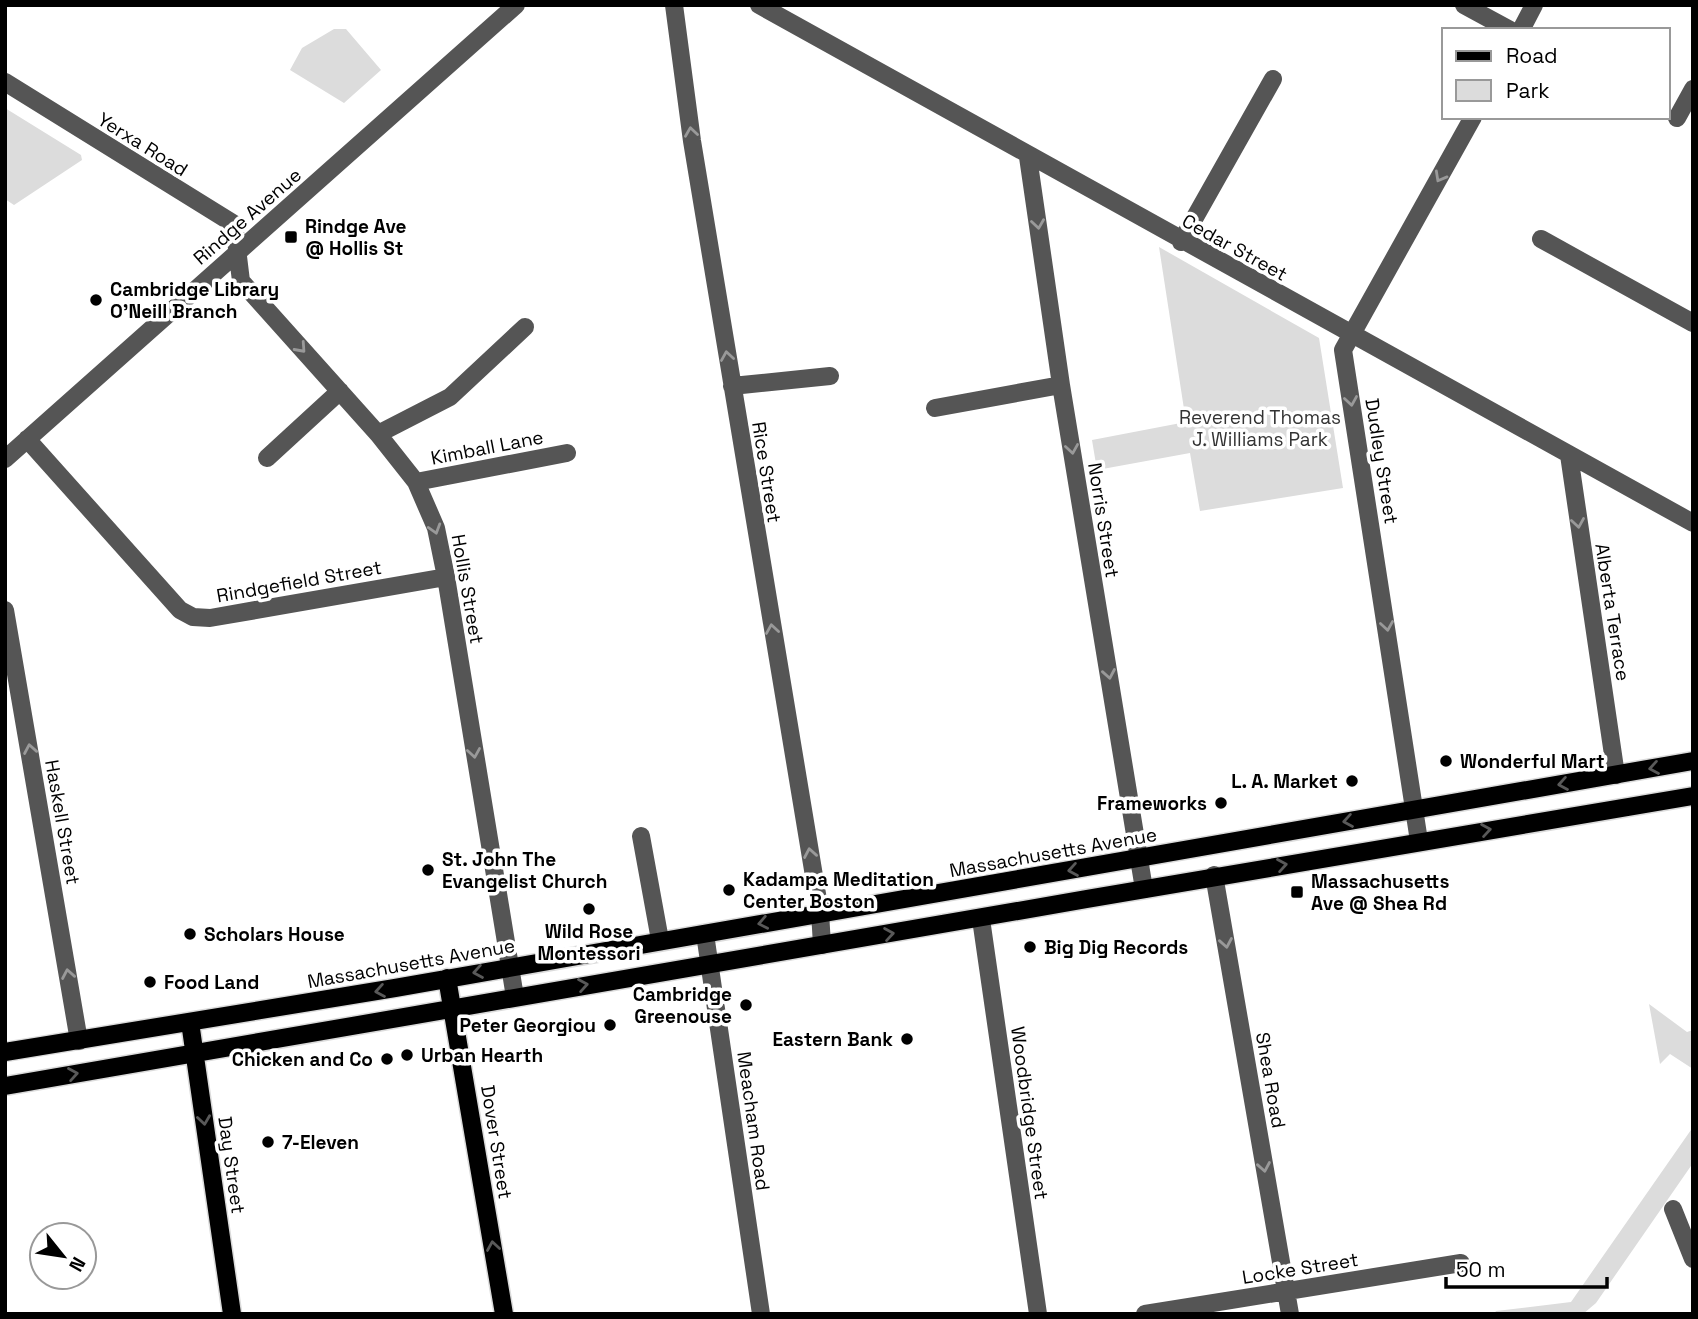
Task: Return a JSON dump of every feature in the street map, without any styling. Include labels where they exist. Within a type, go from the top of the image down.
[{"type":"main road","name":"Massachusetts Avenue","points":[[5,1052],[705,934],[1693,761]]},
{"type":"main road","points":[[5,1086],[709,962],[981,919],[1214,875],[1693,796]]},
{"type":"main road","name":"Dover Street","points":[[447,978],[504,1314]]},
{"type":"main road","name":"Day Street","points":[[190,1022],[232,1314]]},
{"type":"street","name":"Rindge Avenue","points":[[5,459],[516,5]]},
{"type":"street","name":"Rice Street","points":[[674,5],[692,141],[820,912],[822,945]]},
{"type":"street","name":"Cedar Street","points":[[759,5],[1181,242],[1693,523]]},
{"type":"street","points":[[1464,5],[1506,28]]},
{"type":"street","points":[[1522,28],[1534,5]]},
{"type":"street","points":[[1181,242],[1273,79]]},
{"type":"street","name":"Yerxa Road","points":[[5,82],[234,224],[237,254]]},
{"type":"street","points":[[1679,119],[1693,89]]},
{"type":"street","name":"Dudley Street","points":[[1419,841],[1343,350],[1472,119]]},
{"type":"street","name":"Norris Street","points":[[1028,157],[1061,385],[1144,889]]},
{"type":"street","points":[[1541,239],[1693,323]]},
{"type":"street","name":"Hollis Street","points":[[237,254],[241,281],[378,434],[416,482],[436,528],[515,997]]},
{"type":"street","points":[[378,434],[450,397],[525,327]]},
{"type":"street","points":[[732,386],[830,376]]},
{"type":"street","points":[[935,408],[1061,385]]},
{"type":"street","points":[[267,458],[340,391]]},
{"type":"street","name":"Rindgefield Street","points":[[27,439],[180,610],[192,617],[210,618],[446,577]]},
{"type":"street","name":"Kimball Lane","points":[[416,482],[567,453]]},
{"type":"street","name":"Alberta Terrace","points":[[1569,455],[1616,775]]},
{"type":"street","name":"Haskell Street","points":[[5,610],[79,1041]]},
{"type":"street","points":[[641,836],[660,940]]},
{"type":"street","name":"Shea Road","points":[[1214,875],[1290,1314]]},
{"type":"street","name":"Woodbridge Street","points":[[981,919],[1038,1314]]},
{"type":"street","name":"Meacham Road","points":[[705,934],[761,1314]]},
{"type":"street","points":[[1673,1209],[1693,1259]]},
{"type":"street","name":"Locke Street","points":[[1145,1314],[1461,1263]]},
{"type":"green space","points":[[334,29],[346,29],[381,70],[344,103],[290,70],[302,48]]},
{"type":"green space","points":[[5,108],[81,155],[82,160],[14,205],[5,199]]},
{"type":"green space","name":"Reverend Thomas J. Williams Park","points":[[1159,247],[1319,338],[1343,488],[1200,511],[1190,453],[1097,470],[1092,440],[1186,422]]},
{"type":"green space","points":[[1649,1004],[1687,1032],[1693,1030],[1693,1069],[1670,1054],[1660,1064]]},
{"type":"green space","points":[[1693,1127],[1693,1163],[1596,1303],[1583,1314],[1494,1314],[1496,1311],[1571,1302]]},
{"type":"place","name":"Rindge Ave @ Hollis St","points":[[291,237]]},
{"type":"place","name":"Cambridge Library O'Neill Branch","points":[[96,300]]},
{"type":"place","name":"Wonderful Mart","points":[[1446,761]]},
{"type":"place","name":"L. A. Market","points":[[1352,781]]},
{"type":"place","name":"Frameworks","points":[[1221,803]]},
{"type":"place","name":"St. John The Evangelist Church","points":[[428,870]]},
{"type":"place","name":"Kadampa Meditation Center Boston","points":[[729,890]]},
{"type":"place","name":"Massachusetts Ave @ Shea Rd","points":[[1297,892]]},
{"type":"place","name":"Wild Rose Montessori","points":[[589,909]]},
{"type":"place","name":"Scholars House","points":[[190,934]]},
{"type":"place","name":"Big Dig Records","points":[[1030,947]]},
{"type":"place","name":"Food Land","points":[[150,982]]},
{"type":"place","name":"Cambridge Greenouse","points":[[746,1005]]},
{"type":"place","name":"Peter Georgiou","points":[[610,1025]]},
{"type":"place","name":"Eastern Bank","points":[[907,1039]]},
{"type":"place","name":"Urban Hearth","points":[[407,1055]]},
{"type":"place","name":"Chicken and Co","points":[[387,1059]]},
{"type":"place","name":"7-Eleven","points":[[268,1142]]}]
